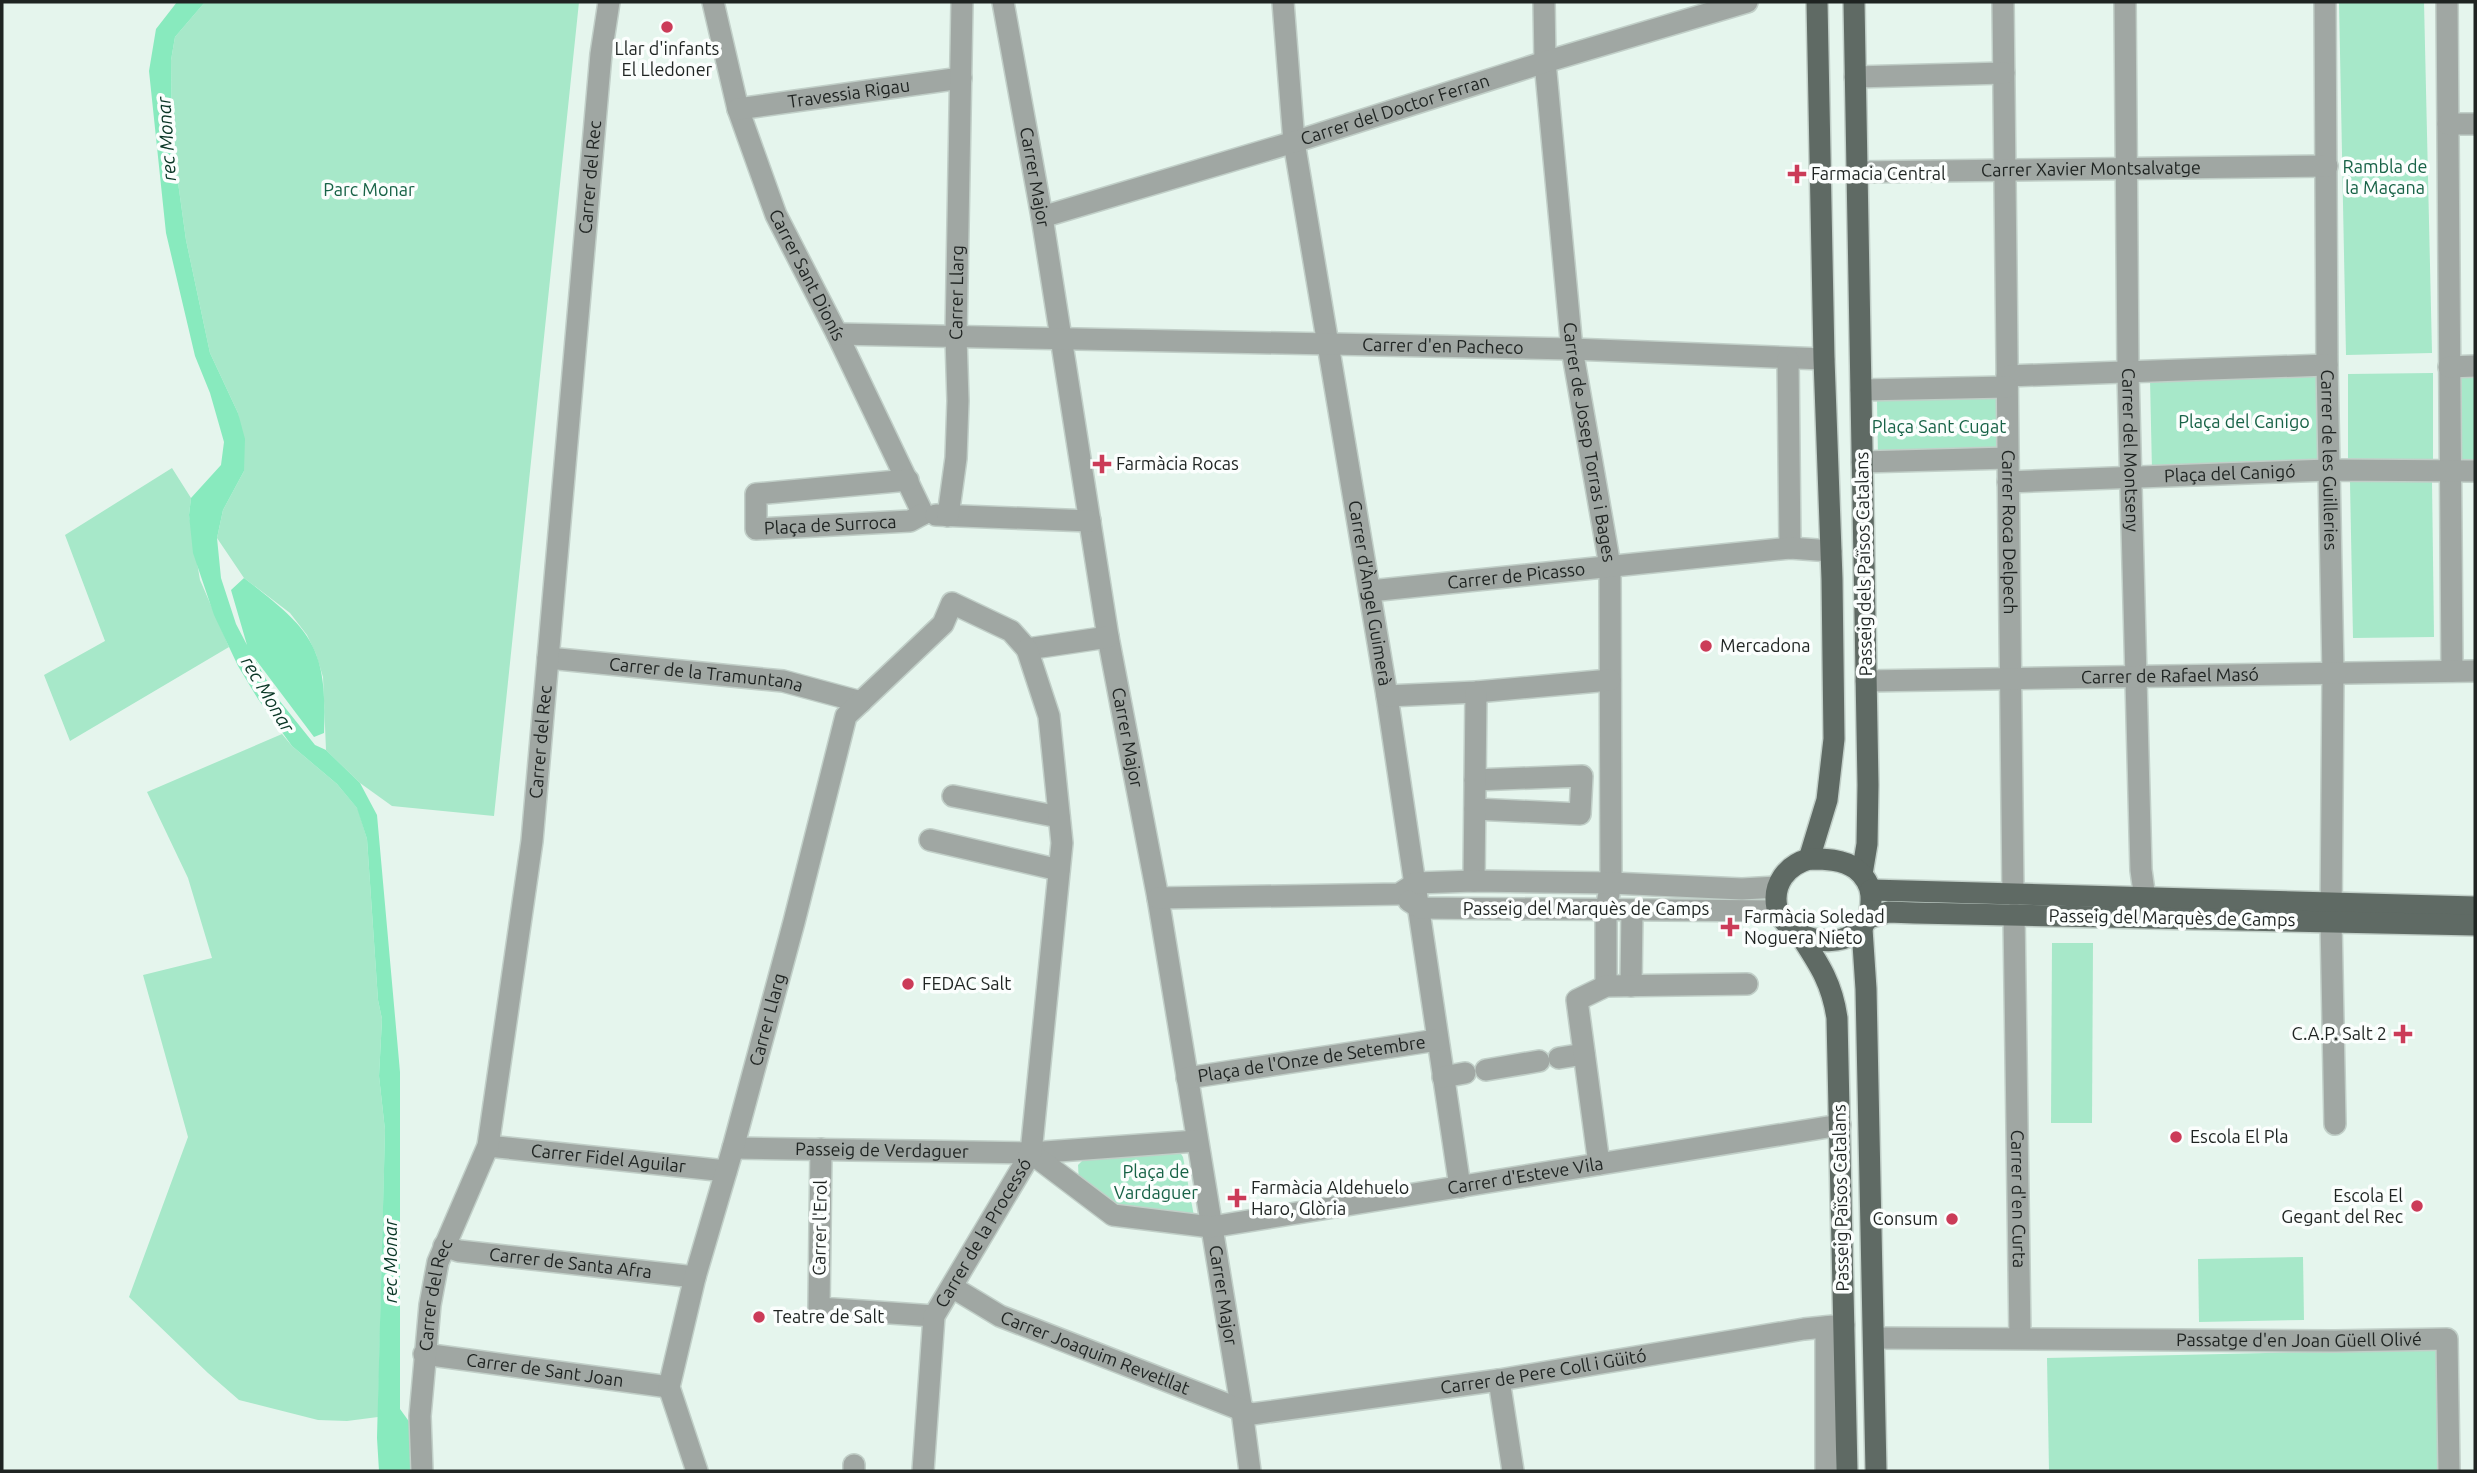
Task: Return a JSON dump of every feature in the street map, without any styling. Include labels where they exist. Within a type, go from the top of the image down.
[{"type":"main road","points":[[1809,859],[1828,800],[1834,739],[1817,2]]},
{"type":"main road","name":"Passeig dels Països Catalans","points":[[1854,2],[1866,681],[1866,882]]},
{"type":"main road","points":[[1866,923],[1852,935],[1826,941],[1800,935],[1784,921],[1778,911],[1777,887],[1793,865],[1809,859],[1847,864],[1866,882],[1876,1471]]},
{"type":"main road","name":"Passeig del Marquès de Camps","points":[[1866,882],[2013,904],[2331,912],[2475,907]]},
{"type":"main road","name":"Passeig del Marquès de Camps","points":[[1866,923],[1888,912],[2146,899],[2475,925]]},
{"type":"main road","name":"Passeig Països Catalans","points":[[1800,935],[1821,966],[1834,998],[1838,1038],[1840,1125],[1835,1326],[1847,1471]]},
{"type":"street","name":"Carrer del Rec","points":[[422,1471],[420,1416],[424,1354],[436,1273],[444,1246],[488,1146],[532,841],[601,54],[608,2]]},
{"type":"street","name":"Carrer Sant Dionís","points":[[713,2],[738,108],[776,215],[837,334],[923,514]]},
{"type":"street","points":[[961,74],[962,2]]},
{"type":"street","name":"Carrer Major","points":[[1003,2],[1042,217],[1108,637],[1158,898],[1250,1471]]},
{"type":"street","name":"Carrer d'Àngel Guimerà","points":[[1283,2],[1294,142],[1387,696],[1407,888],[1420,908],[1460,1187]]},
{"type":"street","name":"Carrer de Josep Torras i Bages","points":[[1544,2],[1545,62],[1572,349],[1610,566],[1611,883],[1606,909],[1606,986]]},
{"type":"street","name":"Carrer del Doctor Ferran","points":[[1042,217],[1747,2]]},
{"type":"street","name":"Carrer Roca Delpech","points":[[2003,2],[2013,904]]},
{"type":"street","name":"Carrer del Montseny","points":[[2125,2],[2130,479],[2141,870],[2146,899]]},
{"type":"street","name":"Carrer de les Guilleries","points":[[2325,2],[2327,365],[2333,673],[2331,912],[2335,1124]]},
{"type":"street","points":[[2448,2],[2452,671]]},
{"type":"street","points":[[1855,77],[2004,72]]},
{"type":"street","name":"Travessia Rigau","points":[[738,108],[961,74]]},
{"type":"street","name":"Carrer Llarg","points":[[948,516],[956,458],[958,401],[956,337],[961,74]]},
{"type":"street","points":[[2448,124],[2475,124]]},
{"type":"street","name":"Carrer Xavier Montsalvatge","points":[[1857,172],[2327,166]]},
{"type":"street","name":"Carrer d'en Pacheco","points":[[837,334],[1572,349],[1824,359]]},
{"type":"street","points":[[1788,359],[1790,548]]},
{"type":"street","points":[[1861,390],[2128,372],[2327,365]]},
{"type":"street","points":[[2449,367],[2475,366]]},
{"type":"street","points":[[1862,462],[2008,458]]},
{"type":"street","name":"Plaça del Canigó","points":[[2008,482],[2329,470],[2475,471]]},
{"type":"street","name":"Plaça de Surroca","points":[[908,480],[756,494],[755,529],[910,521],[923,514]]},
{"type":"street","points":[[923,514],[1090,521]]},
{"type":"street","name":"Carrer de Picasso","points":[[1370,591],[1790,548],[1831,551]]},
{"type":"street","name":"Carrer Llarg","points":[[669,1387],[695,1277],[733,1148],[846,716],[943,624],[952,603],[1011,631],[1027,649]]},
{"type":"street","points":[[1027,649],[1108,637]]},
{"type":"street","name":"Carrer de la Processó","points":[[923,1471],[934,1317],[1031,1153],[1062,843],[1049,716],[1027,649]]},
{"type":"street","name":"Carrer de la Tramuntana","points":[[548,658],[783,681],[861,702]]},
{"type":"street","name":"Carrer de Rafael Masó","points":[[1866,681],[2475,671]]},
{"type":"street","points":[[1387,696],[1476,692],[1610,680]]},
{"type":"street","points":[[1474,881],[1476,692]]},
{"type":"street","points":[[1475,779],[1581,776],[1580,814],[1475,809]]},
{"type":"street","points":[[953,796],[1059,817]]},
{"type":"street","points":[[930,840],[1059,870]]},
{"type":"street","name":"Passeig del Marquès de Camps","points":[[1158,898],[1407,888],[1474,881],[1611,883],[1742,890],[1777,887]]},
{"type":"street","name":"Carrer d'en Curta","points":[[2013,904],[2020,1338]]},
{"type":"street","name":"Passeig del Marquès de Camps","points":[[1420,908],[1778,911]]},
{"type":"street","points":[[1631,986],[1632,909]]},
{"type":"street","points":[[1599,1164],[1577,1000],[1606,986],[1747,984]]},
{"type":"street","name":"Plaça de l'Onze de Setembre","points":[[1187,1078],[1437,1040]]},
{"type":"street","points":[[1443,1077],[1584,1054]]},
{"type":"street","name":"Carrer d'Esteve Vila","points":[[1031,1153],[1113,1215],[1211,1227],[1840,1125]]},
{"type":"street","name":"Passeig de Verdaguer","points":[[733,1148],[1031,1153],[1196,1141]]},
{"type":"street","name":"Carrer Fidel Aguilar","points":[[488,1146],[726,1171]]},
{"type":"street","name":"Carrer l'Erol","points":[[821,1149],[818,1308],[934,1317]]},
{"type":"street","name":"Carrer de Santa Afra","points":[[444,1246],[459,1251],[695,1277]]},
{"type":"street","name":"Carrer Joaquim Revetllat","points":[[952,1287],[1000,1315],[1242,1411]]},
{"type":"street","name":"Carrer de Pere Coll i Güitó","points":[[1242,1411],[1252,1415],[1499,1380],[1835,1326]]},
{"type":"street","name":"Passeig Països Catalans","points":[[1826,1471],[1835,1326]]},
{"type":"street","points":[[1874,1338],[2020,1338]]},
{"type":"street","name":"Passatge d'en Joan Güell Olivé","points":[[2020,1338],[2335,1341],[2447,1339],[2449,1471]]},
{"type":"street","name":"Carrer de Sant Joan","points":[[424,1354],[669,1387]]},
{"type":"street","points":[[1499,1380],[1513,1471]]},
{"type":"street","points":[[669,1387],[697,1471]]},
{"type":"green space","name":"Parc Monar","points":[[205,2],[579,2],[494,816],[392,806],[360,783],[326,750],[323,677],[307,635],[290,613],[244,578],[217,538],[223,510],[244,471],[238,413],[210,353],[186,240],[172,139],[171,60],[175,37]]},
{"type":"green space","name":"Rambla de la Maçana","points":[[2339,2],[2424,2],[2432,353],[2346,355]]},
{"type":"green space","points":[[2433,373],[2433,461],[2348,462],[2348,374]]},
{"type":"green space","name":"Plaça del Canigo","points":[[2317,375],[2320,463],[2152,471],[2150,379]]},
{"type":"green space","points":[[2461,375],[2475,375],[2475,460],[2461,460]]},
{"type":"green space","name":"Plaça Sant Cugat","points":[[1999,398],[2001,454],[1878,456],[1877,401]]},
{"type":"green space","points":[[172,468],[191,498],[189,515],[200,580],[229,647],[70,741],[44,675],[105,641],[65,535]]},
{"type":"green space","points":[[2432,481],[2434,637],[2353,638],[2350,482]]},
{"type":"green space","points":[[282,734],[292,746],[337,784],[358,809],[367,839],[378,1000],[382,1019],[379,1076],[385,1130],[378,1417],[347,1421],[318,1420],[239,1400],[129,1297],[188,1137],[143,975],[212,958],[188,878],[147,792]]},
{"type":"green space","points":[[2052,943],[2093,943],[2092,1123],[2051,1123]]},
{"type":"green space","name":"Plaça de Vardaguer","points":[[1179,1151],[1183,1157],[1194,1216],[1117,1207],[1079,1183],[1078,1165],[1086,1157]]},
{"type":"green space","points":[[2303,1257],[2304,1320],[2199,1322],[2198,1259]]},
{"type":"green space","points":[[2442,1349],[2443,1471],[2049,1471],[2047,1358]]},
{"type":"water","name":"rec Monar","points":[[177,2],[205,2],[175,37],[171,60],[172,139],[186,240],[210,353],[238,413],[245,439],[244,471],[223,510],[217,538],[221,578],[236,624],[247,645],[231,590],[244,578],[285,611],[310,642],[318,659],[324,703],[324,733],[314,737],[253,656],[275,695],[315,745],[326,750],[360,783],[377,815],[400,1072],[400,1409],[413,1427],[417,1471],[379,1471],[377,1438],[385,1130],[379,1076],[382,1019],[378,1000],[367,839],[357,808],[337,784],[292,746],[258,699],[238,666],[214,615],[193,553],[189,515],[191,498],[221,465],[224,442],[210,393],[195,356],[166,233],[149,71],[156,29]]},
{"type":"place","name":"Llar d'infants El Lledoner","points":[[667,27]]},
{"type":"place","name":"Farmacia Central","points":[[1797,174]]},
{"type":"place","name":"Farmàcia Rocas","points":[[1102,464]]},
{"type":"place","name":"Mercadona","points":[[1706,646]]},
{"type":"place","name":"Farmàcia Soledad Noguera Nieto","points":[[1730,927]]},
{"type":"place","name":"FEDAC Salt","points":[[908,984]]},
{"type":"place","name":"C.A.P. Salt 2","points":[[2403,1034]]},
{"type":"place","name":"Escola El Pla","points":[[2176,1137]]},
{"type":"place","name":"Farmàcia Aldehuelo Haro, Glòria","points":[[1237,1198]]},
{"type":"place","name":"Escola El Gegant del Rec","points":[[2417,1206]]},
{"type":"place","name":"Consum","points":[[1952,1219]]},
{"type":"place","name":"Teatre de Salt","points":[[759,1317]]}]
